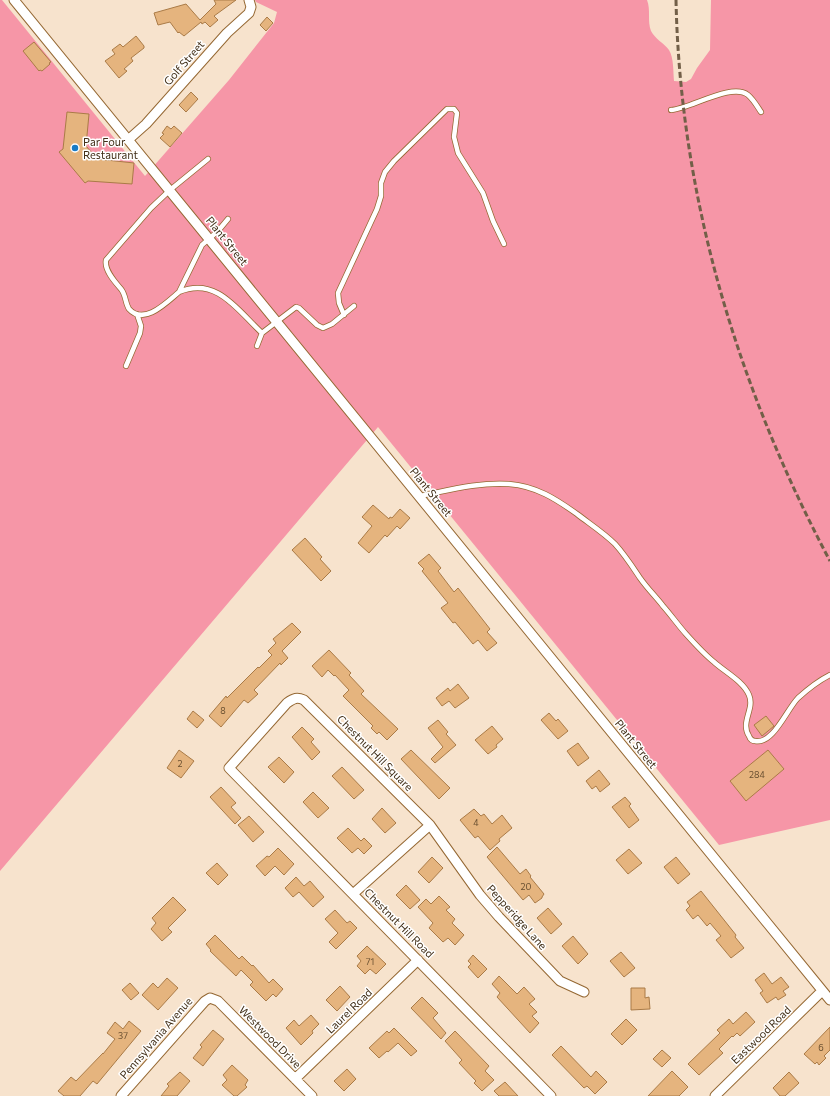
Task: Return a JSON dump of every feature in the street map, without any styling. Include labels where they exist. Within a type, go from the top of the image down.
[{"type":"street","name":"Plant Street","points":[[14,0],[830,1000]]},
{"type":"street","name":"Golf Street","points":[[128,140],[146,124],[227,33],[249,13],[251,7],[249,0]]},
{"type":"street","name":"Chestnut Hill Square","points":[[229,768],[287,703],[298,697],[310,705],[430,825]]},
{"type":"street","name":"Chestnut Hill Road","points":[[229,768],[551,1096]]},
{"type":"street","points":[[353,894],[430,825]]},
{"type":"street","name":"Pepperidge Lane","points":[[430,825],[480,895],[499,917],[560,981],[584,992]]},
{"type":"street","name":"Laurel Road","points":[[295,1080],[418,960]]},
{"type":"street","name":"Eastwood Road","points":[[715,1096],[822,991]]},
{"type":"street","name":"Westwood Drive","points":[[210,998],[218,1001],[312,1096]]},
{"type":"street","name":"Pennsylvania Avenue","points":[[121,1096],[205,1001],[210,998]]},
{"type":"lane","points":[[671,110],[686,107],[724,93],[737,92],[749,95],[761,112]]},
{"type":"lane","points":[[344,315],[338,303],[338,293],[378,209],[381,196],[382,177],[390,166],[441,113],[450,108],[454,109],[457,113],[454,137],[458,153],[483,193],[493,222],[504,244]]},
{"type":"lane","points":[[208,159],[150,208],[106,260],[106,265],[109,272],[126,296],[128,306],[133,312],[148,315],[179,292],[202,245],[218,231],[228,219]]},
{"type":"lane","points":[[179,292],[198,288],[208,289],[219,293],[238,308],[262,333]]},
{"type":"lane","points":[[257,346],[262,333],[296,307],[317,325],[323,328],[332,324],[354,306]]},
{"type":"lane","points":[[126,366],[140,333],[141,326],[137,314]]},
{"type":"lane","points":[[419,496],[466,486],[507,484],[532,488],[544,492],[571,510],[611,540],[626,557],[640,578],[687,636],[712,661],[740,683],[750,699],[745,726],[748,735],[755,741],[764,740],[773,734],[797,699],[816,683],[830,675]]},
{"type":"shaded area","points":[[0,0],[2,0],[145,176],[229,80],[274,23],[277,12],[256,2],[255,0],[647,0],[651,31],[671,53],[674,81],[686,82],[691,79],[710,50],[711,0],[830,0],[830,820],[719,845],[378,427],[0,871]]},
{"type":"building","points":[[214,0],[236,0],[214,16],[218,20],[210,27],[205,22],[202,24],[201,22],[184,36],[179,32],[178,33],[170,22],[158,25],[154,13],[186,4],[200,20],[216,4]]},
{"type":"building","points":[[267,17],[273,23],[266,31],[260,25]]},
{"type":"building","points":[[136,36],[144,48],[131,58],[133,61],[124,69],[127,71],[119,78],[105,61],[115,54],[112,50],[120,44],[123,47]]},
{"type":"building","points":[[34,42],[51,62],[42,71],[39,71],[23,51]]},
{"type":"building","points":[[191,92],[198,99],[186,112],[179,105]]},
{"type":"building","name":"Par Four Restaurant","points":[[67,112],[89,114],[86,146],[97,159],[134,163],[132,184],[88,181],[85,183],[59,152],[63,149]]},
{"type":"building","points":[[167,126],[171,129],[174,126],[182,133],[170,147],[160,138],[164,134],[162,133]]},
{"type":"building","points":[[373,505],[389,519],[390,517],[392,518],[400,509],[410,518],[400,529],[397,526],[387,537],[385,535],[369,553],[358,543],[372,526],[362,517]]},
{"type":"building","points":[[305,538],[322,557],[320,559],[331,571],[321,581],[292,550]]},
{"type":"building","points":[[429,554],[441,568],[438,571],[454,592],[458,588],[490,629],[487,632],[497,643],[487,651],[478,640],[473,644],[441,608],[448,603],[422,571],[424,569],[418,563]]},
{"type":"building","points":[[292,623],[301,632],[282,651],[288,658],[281,665],[280,663],[254,690],[258,694],[248,703],[244,700],[221,727],[209,716],[226,696],[227,698],[272,655],[268,651],[276,643],[273,639]]},
{"type":"building","points":[[329,650],[351,673],[349,675],[364,691],[361,694],[398,729],[387,740],[379,732],[377,734],[371,728],[373,726],[343,696],[349,690],[335,675],[334,676],[328,670],[322,677],[312,666]]},
{"type":"building","points":[[458,684],[469,698],[455,708],[449,701],[442,706],[436,698],[448,688],[450,691]]},
{"type":"building","points":[[193,711],[204,720],[197,728],[187,719]]},
{"type":"building","points":[[549,713],[556,721],[558,719],[568,731],[558,739],[541,720]]},
{"type":"building","points":[[766,716],[774,726],[762,736],[754,725]]},
{"type":"building","points":[[438,720],[448,732],[446,734],[456,745],[435,763],[431,759],[443,747],[428,728]]},
{"type":"building","points":[[492,726],[503,739],[496,745],[497,747],[488,754],[475,740]]},
{"type":"building","points":[[302,727],[314,739],[311,742],[320,752],[312,760],[292,737]]},
{"type":"building","points":[[578,743],[589,758],[578,766],[567,751]]},
{"type":"building","points":[[179,750],[194,761],[181,778],[167,768]]},
{"type":"building","points":[[411,750],[450,788],[439,799],[401,759]]},
{"type":"building","points":[[768,750],[784,769],[746,801],[730,781]]},
{"type":"building","points":[[279,757],[294,772],[284,783],[268,767]]},
{"type":"building","points":[[342,767],[364,790],[354,799],[332,776]]},
{"type":"building","points":[[599,770],[610,784],[600,792],[596,786],[592,789],[586,781]]},
{"type":"building","points":[[221,787],[236,803],[231,807],[241,818],[235,824],[210,797]]},
{"type":"building","points":[[313,792],[329,808],[318,818],[303,802]]},
{"type":"building","points":[[625,797],[631,804],[629,806],[639,820],[629,828],[612,807]]},
{"type":"building","points":[[382,808],[396,823],[385,833],[372,819]]},
{"type":"building","points":[[474,809],[481,816],[484,814],[492,824],[502,815],[512,828],[499,839],[500,841],[490,850],[478,836],[475,838],[460,820]]},
{"type":"building","points":[[249,816],[264,832],[253,842],[238,825]]},
{"type":"building","points":[[348,828],[361,841],[364,838],[372,846],[364,854],[358,848],[352,853],[337,838]]},
{"type":"building","points":[[497,847],[520,874],[526,869],[531,876],[530,877],[544,894],[542,898],[535,903],[529,895],[523,900],[487,857]]},
{"type":"building","points":[[278,848],[294,864],[284,875],[275,866],[265,876],[256,866],[267,856],[269,857]]},
{"type":"building","points":[[629,849],[642,863],[628,874],[616,860]]},
{"type":"building","points":[[432,857],[443,868],[429,883],[418,872]]},
{"type":"building","points":[[676,857],[690,874],[678,884],[664,867]]},
{"type":"building","points":[[217,863],[228,875],[218,885],[206,873]]},
{"type":"building","points":[[296,877],[304,886],[310,881],[324,897],[313,907],[299,892],[293,897],[285,888]]},
{"type":"building","points":[[406,885],[420,900],[410,909],[396,895]]},
{"type":"building","points":[[701,891],[736,935],[735,937],[744,948],[731,958],[716,940],[721,936],[710,923],[707,926],[698,915],[693,919],[686,910],[690,906],[687,902]]},
{"type":"building","points":[[439,896],[450,907],[446,910],[455,919],[452,923],[464,935],[455,945],[448,938],[443,942],[429,928],[433,923],[418,907],[426,899],[431,904]]},
{"type":"building","points":[[173,897],[186,910],[168,928],[172,932],[162,941],[151,929],[156,923],[152,918]]},
{"type":"building","points":[[548,908],[562,924],[551,934],[537,918]]},
{"type":"building","points":[[335,910],[347,923],[350,921],[357,928],[336,949],[329,942],[338,933],[325,919]]},
{"type":"building","points":[[215,935],[239,959],[242,956],[252,966],[253,965],[269,983],[273,979],[283,989],[276,997],[273,994],[266,1001],[250,985],[253,982],[241,970],[236,976],[210,951],[211,950],[206,944]]},
{"type":"building","points":[[573,936],[588,954],[578,964],[562,946]]},
{"type":"building","points":[[367,946],[386,964],[376,974],[370,969],[365,974],[357,966],[361,961],[357,956]]},
{"type":"building","points":[[621,952],[635,968],[624,977],[610,961]]},
{"type":"building","points":[[473,955],[487,969],[478,978],[468,967],[471,964],[468,961]]},
{"type":"building","points":[[764,973],[772,984],[781,977],[789,987],[783,991],[786,995],[778,1000],[776,997],[767,1003],[760,993],[763,991],[755,980]]},
{"type":"building","points":[[499,976],[517,994],[524,987],[535,999],[529,1004],[537,1012],[532,1016],[539,1023],[530,1033],[497,997],[500,993],[492,984]]},
{"type":"building","points":[[167,978],[178,988],[158,1010],[142,995],[153,983],[158,988]]},
{"type":"building","points":[[130,983],[139,993],[131,1000],[122,990]]},
{"type":"building","points":[[340,986],[350,997],[337,1011],[326,1000]]},
{"type":"building","points":[[631,988],[645,988],[645,998],[649,997],[650,1009],[631,1010]]},
{"type":"building","points":[[422,997],[438,1013],[433,1018],[446,1033],[441,1039],[411,1008]]},
{"type":"building","points":[[746,1012],[755,1022],[740,1036],[737,1033],[733,1037],[732,1036],[719,1049],[723,1053],[699,1075],[688,1064],[720,1033],[717,1030],[729,1019],[733,1024]]},
{"type":"building","points":[[311,1015],[319,1024],[312,1031],[313,1033],[301,1045],[286,1028],[294,1020],[299,1026]]},
{"type":"building","points":[[626,1019],[637,1030],[622,1045],[611,1034]]},
{"type":"building","points":[[129,1021],[141,1031],[97,1084],[93,1081],[80,1096],[64,1096],[58,1091],[71,1077],[76,1081],[103,1054],[115,1039],[107,1033],[115,1022],[123,1029]]},
{"type":"building","points":[[830,1027],[830,1050],[824,1056],[826,1058],[819,1065],[817,1062],[815,1064],[804,1054]]},
{"type":"building","points":[[394,1028],[417,1051],[411,1056],[398,1043],[379,1058],[369,1048],[387,1031],[389,1033]]},
{"type":"building","points":[[213,1030],[224,1039],[203,1066],[193,1058],[202,1047],[200,1045]]},
{"type":"building","points":[[455,1031],[489,1066],[485,1071],[494,1080],[482,1091],[474,1083],[476,1081],[459,1063],[462,1060],[445,1041]]},
{"type":"building","points":[[561,1046],[591,1077],[596,1071],[607,1082],[595,1094],[587,1086],[584,1088],[552,1055]]},
{"type":"building","points":[[662,1050],[671,1058],[662,1067],[653,1059]]},
{"type":"building","points":[[232,1065],[248,1080],[245,1085],[247,1087],[237,1096],[234,1096],[222,1085],[227,1080],[223,1075]]},
{"type":"building","points":[[347,1069],[356,1079],[344,1091],[334,1081]]},
{"type":"building","points":[[672,1071],[688,1087],[679,1096],[648,1096]]},
{"type":"building","points":[[180,1072],[190,1081],[177,1096],[161,1096],[169,1086],[167,1084]]},
{"type":"building","points":[[789,1072],[799,1083],[785,1096],[780,1096],[773,1088]]},
{"type":"building","points":[[505,1082],[518,1096],[499,1096],[494,1091]]},
{"type":"railway","points":[[676,0],[680,74],[689,146],[702,218],[720,290],[742,359],[768,428],[797,495],[830,561]]},
{"type":"place","name":"Par Four Restaurant","points":[[75,148]]}]
